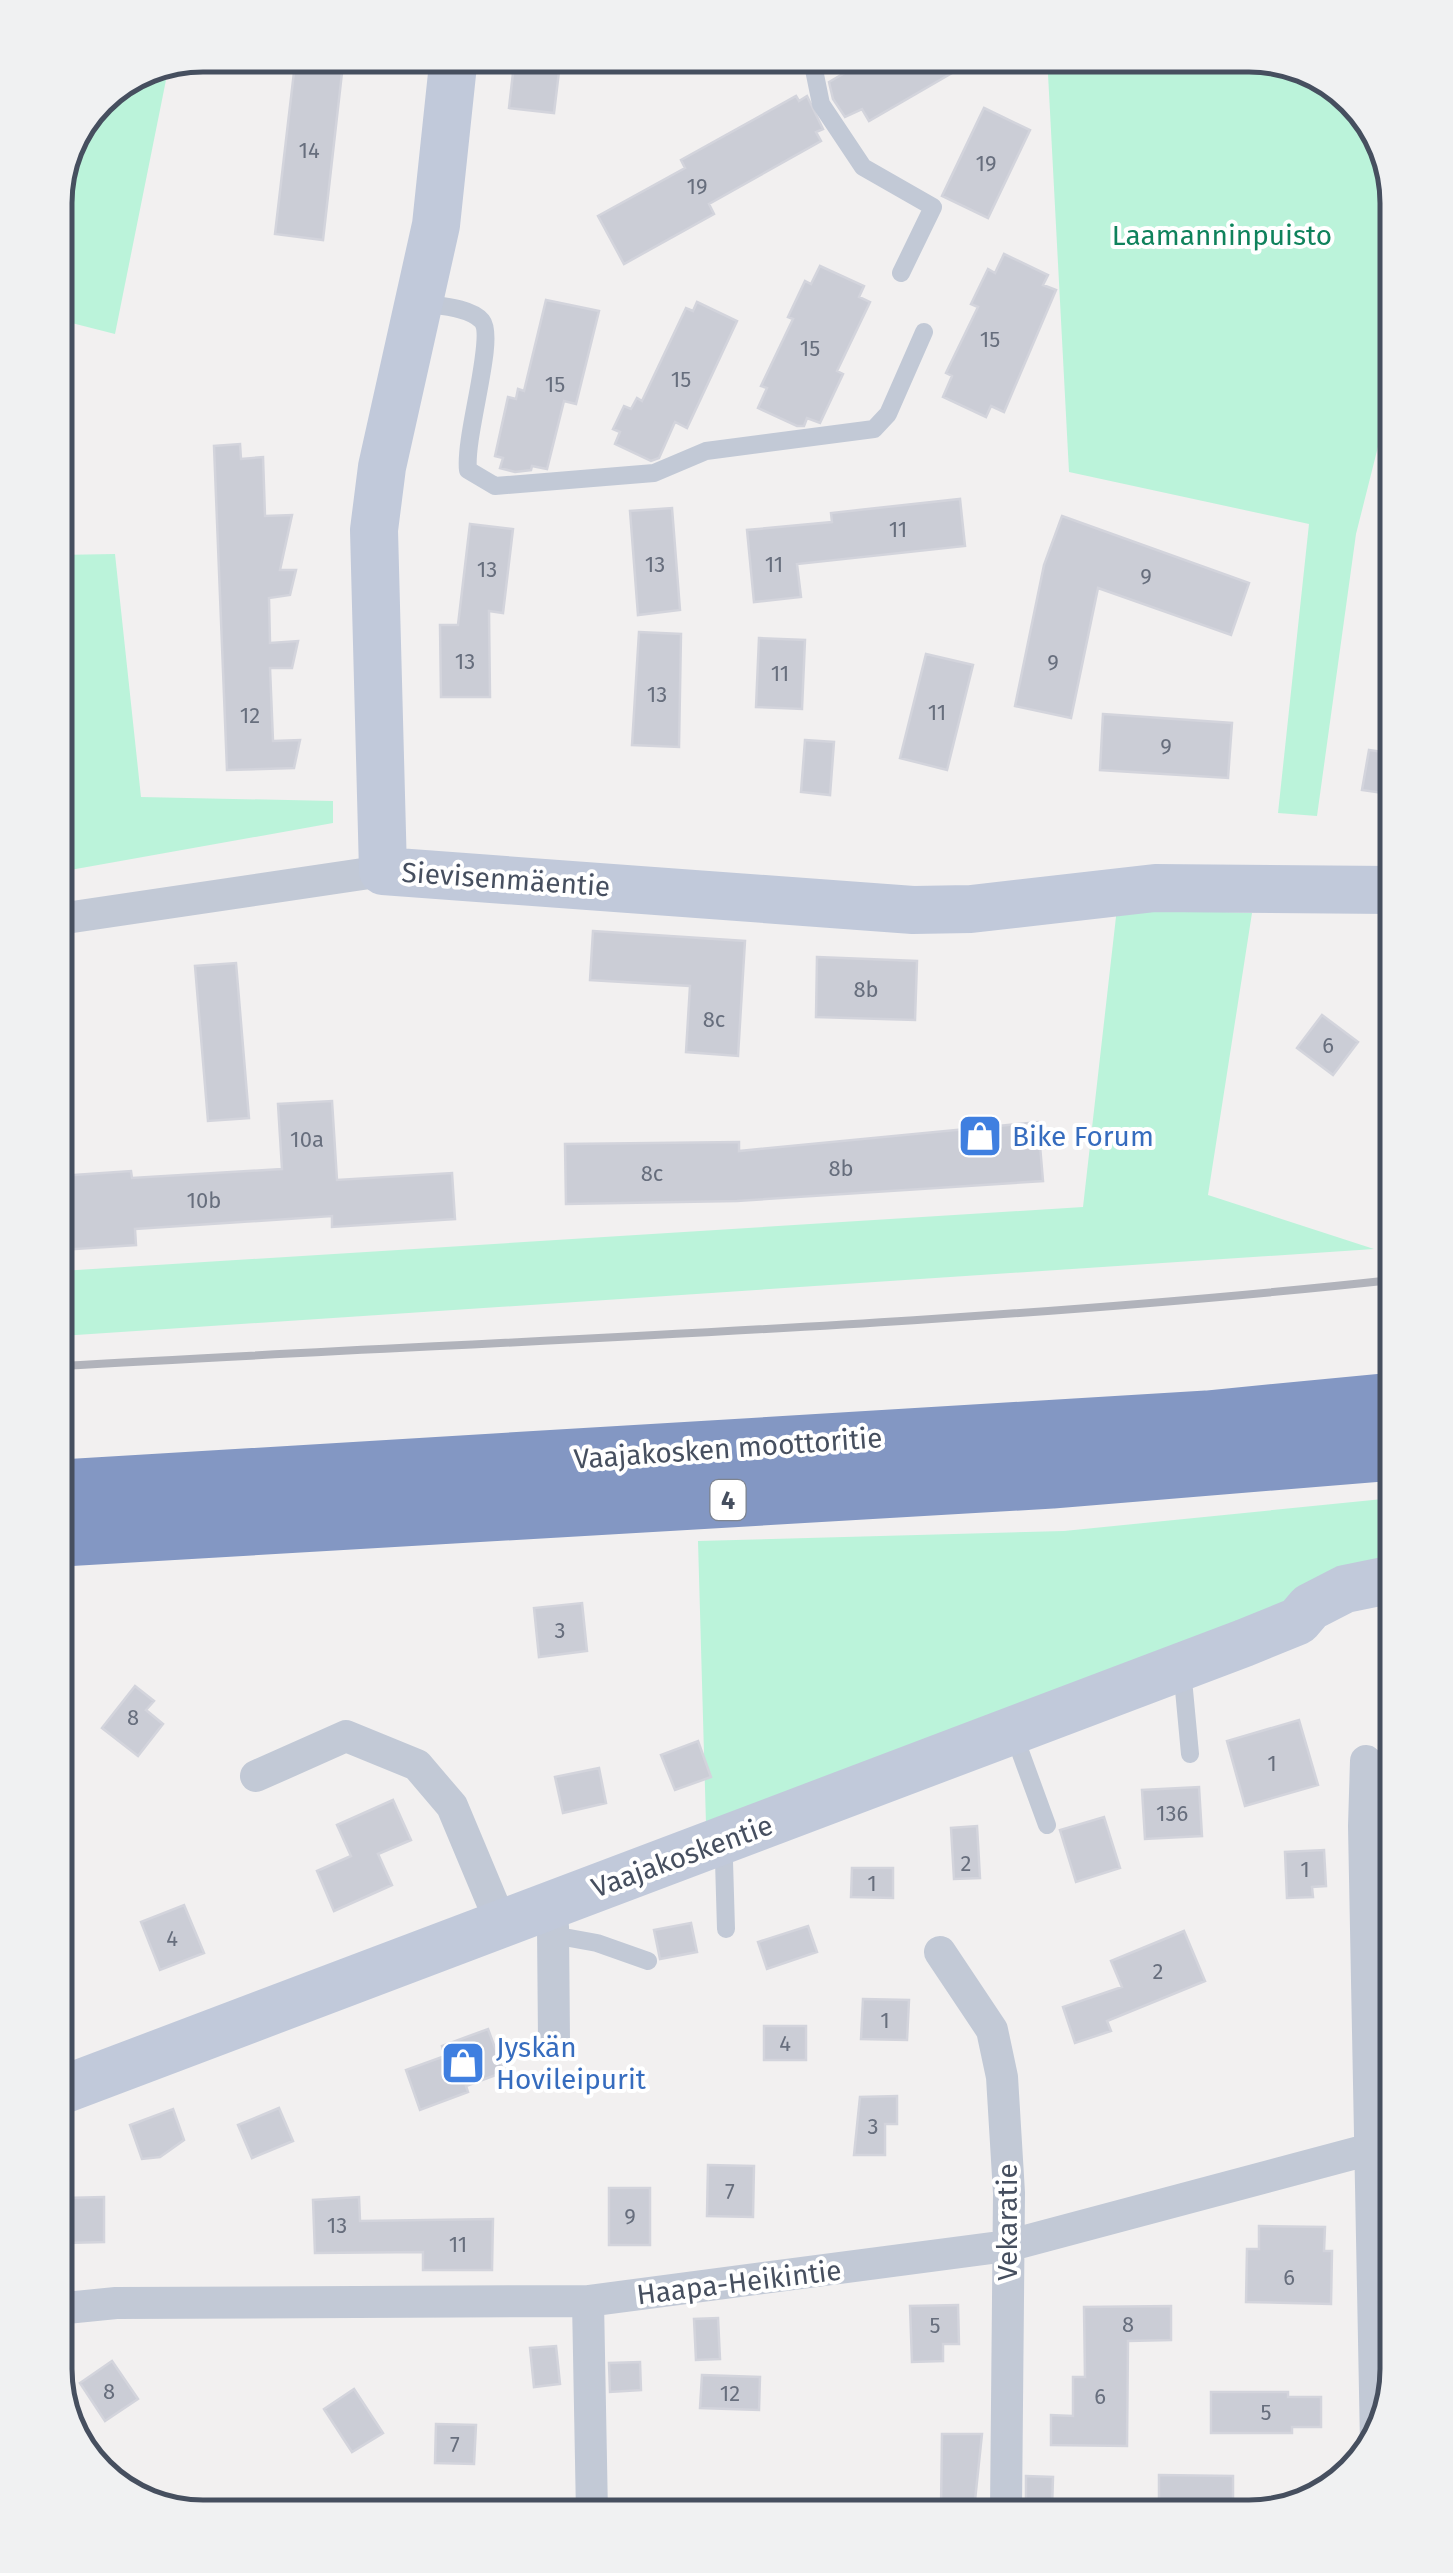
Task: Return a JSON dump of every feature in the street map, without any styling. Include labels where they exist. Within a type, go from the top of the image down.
[{"type":"highway","name":"Vaajakosken moottoritie","points":[[72,1486],[1207,1418],[1380,1401]]},
{"type":"highway","name":"Vaajakosken moottoritie","points":[[72,1538],[1052,1481],[1380,1453]]},
{"type":"street","name":"Sievisenmäentie","points":[[452,72],[436,225],[382,467],[374,530],[382,870],[913,910],[971,909],[1155,888],[1380,890]]},
{"type":"street","points":[[73,917],[382,870]]},
{"type":"street","name":"Vaajakoskentie","points":[[72,2086],[501,1923],[549,1921],[716,1844],[1298,1621],[1310,1608],[1345,1589],[1380,1583]]},
{"type":"street","name":"Vaajakoskentie","points":[[1298,1621],[1316,1623],[1380,1601]]},
{"type":"street","points":[[256,1776],[346,1736],[418,1765],[452,1806],[501,1923]]},
{"type":"street","points":[[1366,1760],[1364,1826],[1380,2082]]},
{"type":"street","points":[[549,1921],[554,2041]]},
{"type":"street","name":"Vekaratie","points":[[940,1952],[992,2030],[1006,2113],[1006,2500]]},
{"type":"street","name":"Haapa-Heikintie","points":[[72,2308],[136,2303],[588,2302],[1007,2246],[1380,2147]]},
{"type":"street","points":[[1377,2398],[1380,2295]]},
{"type":"street","points":[[588,2302],[592,2500]]},
{"type":"lane","points":[[815,73],[821,104],[863,167],[933,207],[900,273]]},
{"type":"lane","points":[[421,303],[472,313],[484,322],[488,340],[465,446],[468,470],[494,486],[654,473],[706,451],[874,429],[888,414],[924,332]]},
{"type":"lane","points":[[1175,1669],[1184,1690],[1190,1754]]},
{"type":"lane","points":[[1012,1731],[1046,1824]]},
{"type":"lane","points":[[716,1844],[724,1861],[726,1928]]},
{"type":"lane","points":[[549,1921],[648,1961]]},
{"type":"green space","name":"Laamanninpuisto","points":[[1048,73],[1258,73],[1292,79],[1322,95],[1348,117],[1367,145],[1379,186],[1380,439],[1356,534],[1317,816],[1278,813],[1309,524],[1069,472]]},
{"type":"green space","points":[[166,78],[115,334],[73,323],[73,195],[77,169],[86,145],[117,105],[138,90]]},
{"type":"green space","points":[[115,554],[141,797],[333,801],[333,823],[73,870],[73,555]]},
{"type":"green space","points":[[1117,908],[1252,913],[1208,1195],[1374,1249],[72,1335],[73,1270],[1083,1207]]},
{"type":"green space","points":[[1380,1499],[1380,1560],[1315,1592],[706,1824],[698,1541],[1064,1531]]},
{"type":"building","points":[[294,72],[342,72],[323,240],[275,234]]},
{"type":"building","points":[[513,72],[559,72],[554,113],[509,108]]},
{"type":"building","points":[[845,73],[952,73],[869,121],[862,109],[845,117],[833,99],[829,82]]},
{"type":"building","points":[[796,96],[799,101],[807,96],[823,129],[816,132],[821,141],[709,204],[714,214],[624,264],[598,216],[685,168],[681,160]]},
{"type":"building","points":[[984,108],[1030,130],[988,218],[942,196]]},
{"type":"building","points":[[1004,254],[1048,275],[1043,285],[1056,290],[1004,412],[991,406],[986,417],[943,397],[952,376],[946,373],[978,307],[971,304],[988,269],[995,273]]},
{"type":"building","points":[[820,266],[864,286],[859,297],[870,302],[837,371],[843,374],[820,423],[807,418],[804,426],[797,426],[758,408],[767,388],[761,386],[793,319],[788,317],[805,281],[811,284]]},
{"type":"building","points":[[546,300],[599,311],[576,404],[564,401],[547,469],[532,466],[531,470],[515,472],[500,468],[503,458],[495,456],[508,397],[516,399],[518,389],[524,391]]},
{"type":"building","points":[[697,302],[737,321],[687,428],[675,422],[659,458],[651,461],[615,444],[620,432],[613,429],[624,406],[631,409],[637,398],[642,401],[686,308],[693,311]]},
{"type":"building","points":[[240,444],[241,459],[263,457],[265,516],[292,515],[280,570],[296,570],[290,595],[269,598],[270,643],[298,641],[292,668],[270,668],[273,741],[300,740],[294,768],[227,770],[214,446]]},
{"type":"building","points":[[960,499],[965,546],[797,564],[801,597],[754,602],[747,530],[832,522],[831,513]]},
{"type":"building","points":[[672,508],[680,610],[638,615],[630,511]]},
{"type":"building","points":[[1062,516],[1249,583],[1231,635],[1098,588],[1071,718],[1015,706],[1044,565]]},
{"type":"building","points":[[470,524],[513,529],[503,613],[489,611],[490,697],[441,697],[440,625],[458,625]]},
{"type":"building","points":[[639,632],[681,634],[679,747],[632,745]]},
{"type":"building","points":[[759,638],[805,640],[802,709],[756,707]]},
{"type":"building","points":[[926,654],[973,665],[947,770],[900,758]]},
{"type":"building","points":[[1103,714],[1232,723],[1228,778],[1100,770]]},
{"type":"building","points":[[805,740],[834,742],[830,795],[801,792]]},
{"type":"building","points":[[1369,750],[1380,752],[1380,793],[1362,790]]},
{"type":"building","points":[[593,931],[745,941],[738,1056],[686,1052],[690,986],[590,980]]},
{"type":"building","points":[[817,957],[917,961],[915,1020],[816,1017]]},
{"type":"building","points":[[236,963],[249,1118],[208,1121],[195,966]]},
{"type":"building","points":[[1322,1015],[1358,1042],[1333,1075],[1297,1048]]},
{"type":"building","points":[[332,1101],[337,1180],[452,1173],[455,1219],[332,1227],[332,1216],[135,1229],[136,1245],[73,1249],[73,1175],[131,1171],[132,1178],[282,1169],[278,1104]]},
{"type":"building","points":[[1038,1122],[1043,1181],[737,1201],[566,1204],[565,1144],[739,1142],[739,1151]]},
{"type":"building","points":[[582,1603],[587,1651],[539,1657],[534,1608]]},
{"type":"building","points":[[135,1686],[154,1701],[146,1710],[163,1724],[138,1756],[102,1728]]},
{"type":"building","points":[[1299,1720],[1318,1785],[1245,1806],[1227,1741]]},
{"type":"building","points":[[698,1741],[711,1777],[675,1790],[661,1755]]},
{"type":"building","points":[[599,1768],[606,1803],[563,1813],[555,1777]]},
{"type":"building","points":[[1199,1787],[1202,1836],[1145,1839],[1142,1790]]},
{"type":"building","points":[[393,1800],[411,1840],[378,1854],[392,1885],[334,1911],[317,1871],[351,1856],[337,1825]]},
{"type":"building","points":[[1104,1817],[1120,1868],[1076,1882],[1060,1830]]},
{"type":"building","points":[[977,1826],[980,1878],[954,1879],[951,1828]]},
{"type":"building","points":[[1324,1850],[1326,1886],[1312,1887],[1313,1897],[1287,1898],[1285,1852]]},
{"type":"building","points":[[852,1868],[893,1868],[893,1898],[851,1897]]},
{"type":"building","points":[[184,1905],[204,1953],[160,1970],[141,1922]]},
{"type":"building","points":[[691,1923],[697,1952],[660,1959],[654,1930]]},
{"type":"building","points":[[808,1926],[817,1952],[767,1969],[758,1942]]},
{"type":"building","points":[[1184,1931],[1205,1981],[1107,2021],[1111,2031],[1075,2043],[1063,2007],[1122,1987],[1111,1961]]},
{"type":"building","points":[[863,1999],[909,2000],[907,2040],[861,2039]]},
{"type":"building","points":[[764,2026],[806,2026],[806,2060],[764,2060]]},
{"type":"building","name":"Jyskän Hovileipurit","points":[[488,2029],[504,2072],[466,2086],[468,2092],[420,2110],[406,2070],[445,2056],[442,2046]]},
{"type":"building","points":[[897,2096],[897,2124],[885,2124],[885,2155],[854,2155],[860,2097]]},
{"type":"building","points":[[279,2108],[293,2141],[252,2158],[238,2125]]},
{"type":"building","points":[[173,2109],[184,2140],[160,2157],[142,2159],[130,2125]]},
{"type":"building","points":[[708,2165],[754,2166],[753,2217],[707,2216]]},
{"type":"building","points":[[609,2188],[650,2188],[650,2245],[609,2245]]},
{"type":"building","points":[[104,2197],[104,2242],[72,2243],[72,2198]]},
{"type":"building","points":[[359,2197],[360,2221],[493,2219],[492,2270],[423,2270],[423,2252],[315,2253],[313,2200]]},
{"type":"building","points":[[1259,2226],[1325,2227],[1324,2251],[1332,2251],[1331,2304],[1246,2302],[1247,2249],[1259,2249]]},
{"type":"building","points":[[958,2305],[959,2344],[943,2344],[943,2361],[912,2362],[910,2306]]},
{"type":"building","points":[[1171,2306],[1171,2340],[1128,2341],[1127,2446],[1051,2445],[1051,2415],[1073,2416],[1073,2377],[1085,2377],[1084,2307]]},
{"type":"building","points":[[718,2318],[720,2359],[696,2360],[694,2319]]},
{"type":"building","points":[[556,2346],[560,2384],[534,2387],[530,2348]]},
{"type":"building","points":[[112,2361],[138,2399],[105,2421],[80,2383]]},
{"type":"building","points":[[640,2362],[641,2390],[610,2392],[609,2363]]},
{"type":"building","points":[[702,2375],[760,2377],[759,2410],[700,2408]]},
{"type":"building","points":[[354,2389],[383,2433],[352,2452],[324,2409]]},
{"type":"building","points":[[1211,2392],[1288,2392],[1288,2397],[1321,2397],[1321,2427],[1292,2427],[1292,2433],[1211,2433]]},
{"type":"building","points":[[436,2424],[476,2425],[474,2464],[435,2463]]},
{"type":"building","points":[[942,2434],[982,2434],[975,2500],[941,2500]]},
{"type":"building","points":[[1159,2475],[1233,2476],[1233,2500],[1159,2500]]},
{"type":"building","points":[[1026,2476],[1053,2477],[1052,2500],[1026,2500]]},
{"type":"railway","points":[[72,1365],[894,1321],[1380,1281]]},
{"type":"place","name":"Bike Forum","points":[[980,1136]]},
{"type":"place","name":"Jyskän Hovileipurit","points":[[463,2063]]}]
